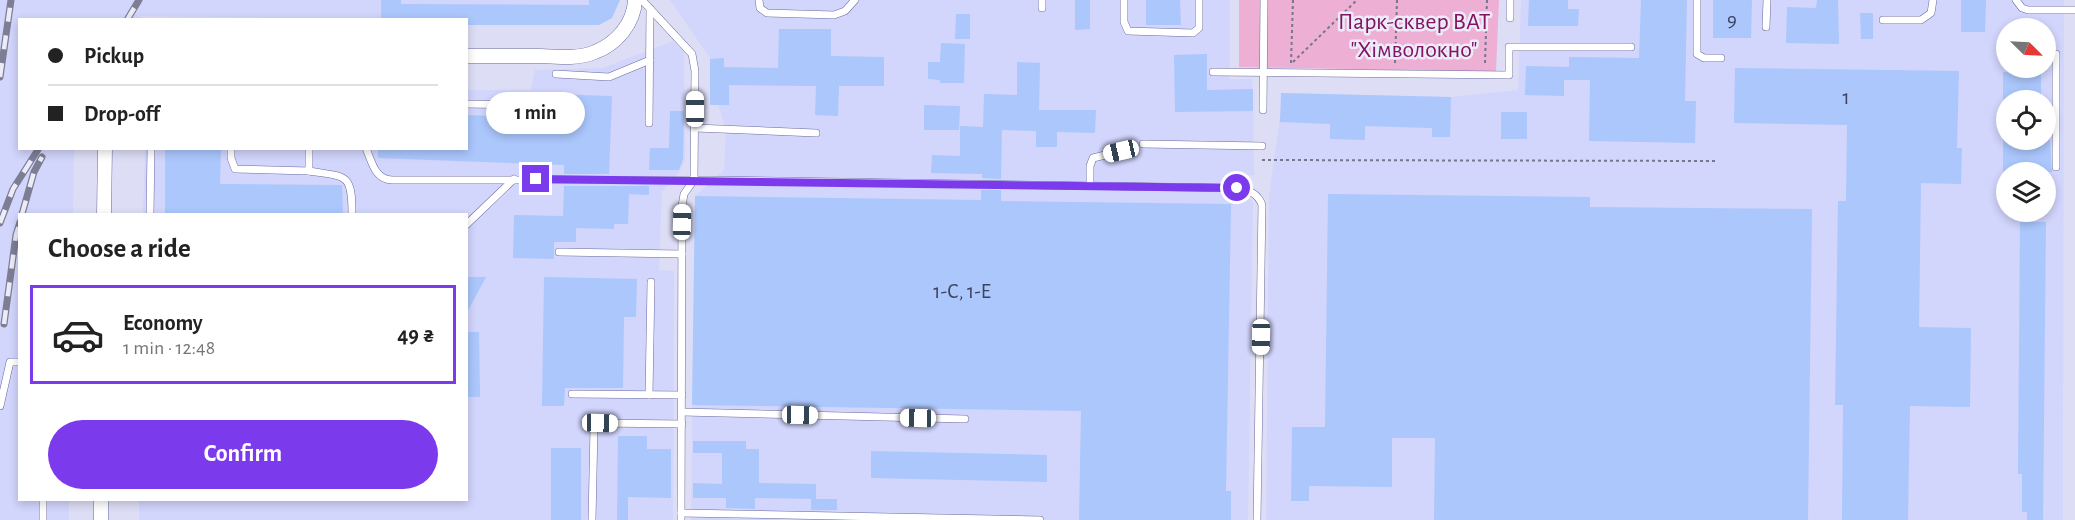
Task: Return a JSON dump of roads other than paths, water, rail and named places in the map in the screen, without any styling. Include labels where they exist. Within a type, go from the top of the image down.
[{"type":"street","points":[[468,56],[572,57],[594,53],[621,35],[630,20],[635,0]]},
{"type":"street","points":[[104,213],[105,150]]},
{"type":"street","points":[[101,501],[101,520]]},
{"type":"lane","points":[[642,0],[692,54],[695,71],[694,180],[682,200],[681,517],[1041,520]]},
{"type":"lane","points":[[759,0],[760,8],[767,13],[834,15],[845,11],[855,0]]},
{"type":"lane","points":[[1124,0],[1124,22],[1128,31],[1192,33],[1199,28],[1199,0]]},
{"type":"lane","points":[[1263,110],[1264,0]]},
{"type":"lane","points":[[1510,0],[1510,18]]},
{"type":"lane","points":[[1697,0],[1697,54],[1704,58],[1721,58]]},
{"type":"lane","points":[[1766,27],[1767,0]]},
{"type":"lane","points":[[1883,20],[1921,20],[1931,13],[1933,0]]},
{"type":"lane","points":[[2016,0],[2022,8],[2028,10],[2075,10]]},
{"type":"lane","points":[[650,9],[650,123]]},
{"type":"lane","points":[[1213,72],[1509,75],[1509,47],[1631,47]]},
{"type":"lane","points":[[556,74],[609,76],[650,60]]},
{"type":"lane","points":[[2056,78],[2056,162]]},
{"type":"lane","points":[[468,104],[523,105]]},
{"type":"lane","points":[[695,128],[816,133]]},
{"type":"lane","points":[[1143,144],[1262,146]]},
{"type":"lane","points":[[150,150],[150,213]]},
{"type":"lane","points":[[231,150],[231,159],[235,169],[241,171],[309,171],[346,179],[352,190],[352,213]]},
{"type":"lane","points":[[309,150],[309,171]]},
{"type":"lane","points":[[367,150],[378,175],[385,179],[1090,185],[1237,188],[1253,193],[1261,201],[1257,520]]},
{"type":"lane","points":[[1090,185],[1090,166],[1093,158],[1121,151]]},
{"type":"lane","points":[[468,223],[514,179]]},
{"type":"lane","points":[[559,252],[682,254]]},
{"type":"lane","points":[[649,395],[651,282]]},
{"type":"lane","points":[[0,406],[10,362],[18,362]]},
{"type":"lane","points":[[572,394],[682,395]]},
{"type":"lane","points":[[682,412],[965,419]]},
{"type":"lane","points":[[592,520],[594,427],[600,423],[682,424]]},
{"type":"lane","points":[[43,501],[43,520]]},
{"type":"railway","points":[[0,77],[11,0]]},
{"type":"railway","points":[[128,18],[139,0]]},
{"type":"railway","points":[[0,223],[13,189],[38,150]]},
{"type":"railway","points":[[22,213],[34,172],[42,157]]},
{"type":"railway","points":[[4,324],[18,228]]},
{"type":"park label","name":"Парк-сквер ВАТ \"Хімволокно\"","points":[[1414,35]]}]
